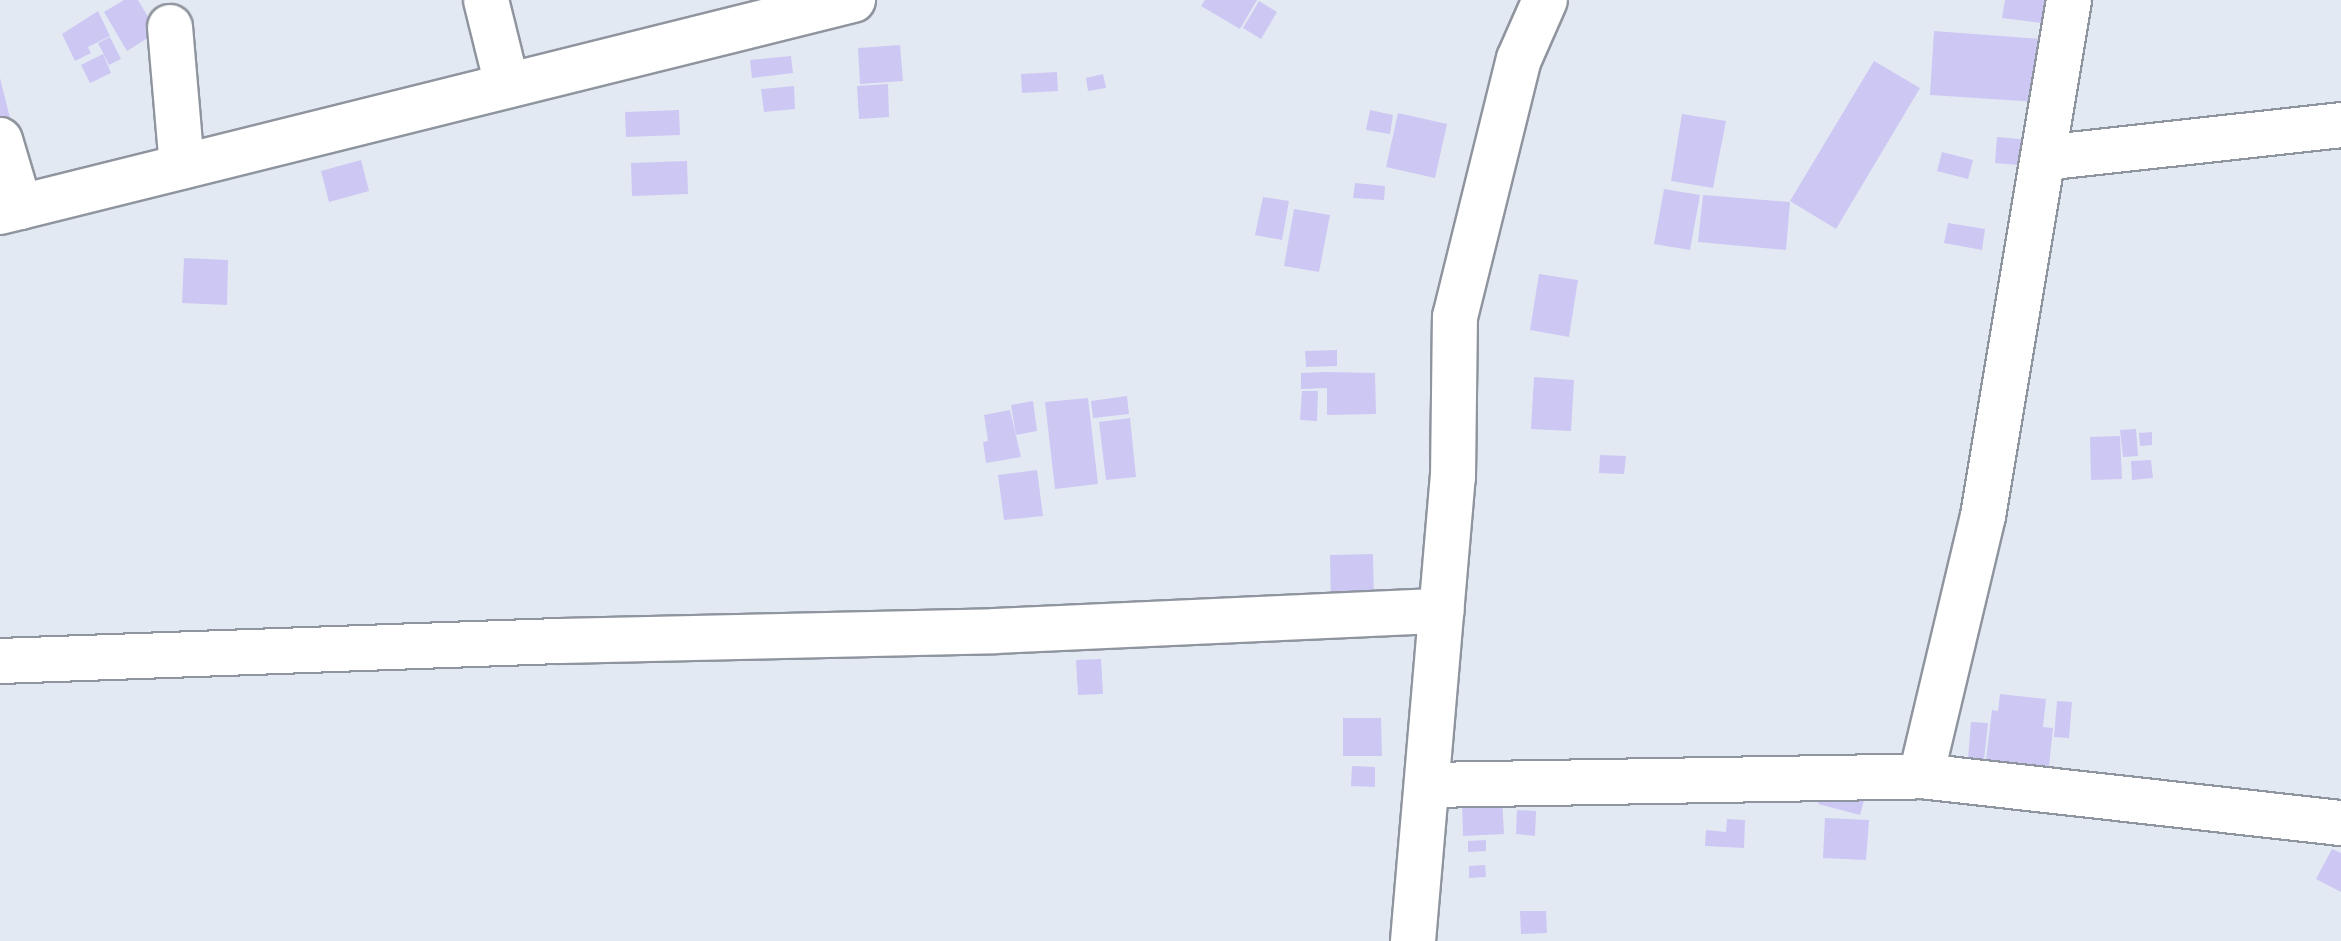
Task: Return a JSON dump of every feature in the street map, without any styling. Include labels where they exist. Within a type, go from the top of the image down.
[{"type":"street","points":[[486,0],[507,85]]},
{"type":"street","points":[[0,140],[10,210],[853,0]]},
{"type":"street","points":[[1413,941],[1453,477],[1455,317],[1519,59],[1545,0]]},
{"type":"street","points":[[1921,776],[1983,516],[2069,0]]},
{"type":"street","points":[[170,27],[182,166]]},
{"type":"street","points":[[2043,158],[2341,125]]},
{"type":"street","points":[[0,661],[544,642],[995,631],[1442,611]]},
{"type":"street","points":[[1428,785],[1921,776],[2341,823]]},
{"type":"building","points":[[124,0],[138,0],[157,32],[127,51],[104,12]]},
{"type":"building","points":[[1205,0],[1257,0],[1240,29],[1201,6]]},
{"type":"building","points":[[2005,0],[2052,0],[2049,24],[2002,18]]},
{"type":"building","points":[[1259,1],[1277,12],[1261,39],[1243,28]]},
{"type":"building","points":[[98,11],[110,36],[88,47],[91,53],[75,61],[62,34]]},
{"type":"building","points":[[1934,31],[2041,39],[2036,102],[1930,95]]},
{"type":"building","points":[[110,37],[121,59],[109,65],[98,43]]},
{"type":"building","points":[[900,45],[903,81],[860,84],[858,48]]},
{"type":"building","points":[[103,54],[111,73],[90,83],[81,65]]},
{"type":"building","points":[[791,56],[793,73],[752,78],[750,60]]},
{"type":"building","points":[[1874,61],[1920,88],[1836,229],[1790,201]]},
{"type":"building","points":[[1057,72],[1058,91],[1022,93],[1021,74]]},
{"type":"building","points":[[1103,74],[1106,88],[1088,91],[1086,78]]},
{"type":"building","points":[[0,78],[10,118],[0,120]]},
{"type":"building","points":[[888,84],[889,117],[859,119],[857,86]]},
{"type":"building","points":[[794,86],[795,109],[764,112],[761,89]]},
{"type":"building","points":[[679,110],[680,135],[626,137],[625,112]]},
{"type":"building","points":[[1370,110],[1393,115],[1390,134],[1366,130]]},
{"type":"building","points":[[1398,113],[1447,124],[1435,178],[1386,167]]},
{"type":"building","points":[[1682,114],[1726,121],[1713,188],[1671,181]]},
{"type":"building","points":[[1997,137],[2031,140],[2029,166],[1995,163]]},
{"type":"building","points":[[1942,152],[1973,160],[1968,179],[1937,171]]},
{"type":"building","points":[[361,160],[369,191],[329,202],[321,171]]},
{"type":"building","points":[[687,161],[688,194],[632,196],[631,163]]},
{"type":"building","points":[[1355,183],[1385,186],[1384,200],[1353,198]]},
{"type":"building","points":[[1664,189],[1700,195],[1690,250],[1654,244]]},
{"type":"building","points":[[1703,195],[1790,202],[1786,250],[1698,242]]},
{"type":"building","points":[[1263,197],[1289,201],[1282,240],[1255,235]]},
{"type":"building","points":[[1294,209],[1330,215],[1319,272],[1284,266]]},
{"type":"building","points":[[1948,223],[1985,229],[1982,250],[1944,243]]},
{"type":"building","points":[[184,258],[228,260],[227,305],[182,303]]},
{"type":"building","points":[[1539,274],[1578,280],[1569,337],[1530,330]]},
{"type":"building","points":[[1337,350],[1337,366],[1306,367],[1305,351]]},
{"type":"building","points":[[1301,373],[1375,373],[1376,414],[1327,415],[1327,388],[1301,389]]},
{"type":"building","points":[[1534,377],[1574,380],[1571,431],[1531,429]]},
{"type":"building","points":[[1302,391],[1318,391],[1317,421],[1300,420]]},
{"type":"building","points":[[1127,396],[1129,414],[1093,418],[1091,401]]},
{"type":"building","points":[[1088,398],[1098,484],[1055,489],[1045,402]]},
{"type":"building","points":[[1033,401],[1037,431],[1016,435],[1011,405]]},
{"type":"building","points":[[1010,410],[1021,457],[986,463],[983,442],[988,441],[984,415]]},
{"type":"building","points":[[1130,418],[1136,477],[1106,480],[1099,422]]},
{"type":"building","points":[[2136,429],[2138,456],[2123,457],[2120,430]]},
{"type":"building","points":[[2152,432],[2152,445],[2140,446],[2139,433]]},
{"type":"building","points":[[2120,436],[2122,479],[2091,480],[2090,437]]},
{"type":"building","points":[[1600,455],[1626,456],[1624,474],[1599,473]]},
{"type":"building","points":[[2151,460],[2153,478],[2132,480],[2131,461]]},
{"type":"building","points":[[1037,470],[1043,516],[1004,520],[998,475]]},
{"type":"building","points":[[1373,554],[1374,603],[1331,605],[1330,555]]},
{"type":"building","points":[[1101,659],[1103,694],[1078,695],[1076,660]]},
{"type":"building","points":[[2000,694],[2046,699],[2043,727],[2053,728],[2049,766],[1986,760],[1992,710],[1998,711]]},
{"type":"building","points":[[2057,701],[2072,702],[2069,738],[2054,737]]},
{"type":"building","points":[[1343,718],[1381,718],[1382,756],[1343,756]]},
{"type":"building","points":[[1971,722],[1988,723],[1984,760],[1968,758]]},
{"type":"building","points":[[1352,766],[1375,767],[1375,787],[1351,786]]},
{"type":"building","points":[[1824,781],[1866,793],[1860,815],[1818,804]]},
{"type":"building","points":[[1502,797],[1504,834],[1463,836],[1462,799]]},
{"type":"building","points":[[1517,810],[1536,811],[1535,836],[1516,834]]},
{"type":"building","points":[[1825,818],[1869,820],[1866,860],[1823,858]]},
{"type":"building","points":[[1727,819],[1745,820],[1744,848],[1705,846],[1706,830],[1726,832]]},
{"type":"building","points":[[1486,840],[1486,851],[1468,852],[1468,841]]},
{"type":"building","points":[[2332,849],[2341,853],[2341,892],[2316,879]]},
{"type":"building","points":[[1485,865],[1486,877],[1469,878],[1469,866]]},
{"type":"building","points":[[1520,911],[1546,911],[1547,933],[1521,934]]}]
